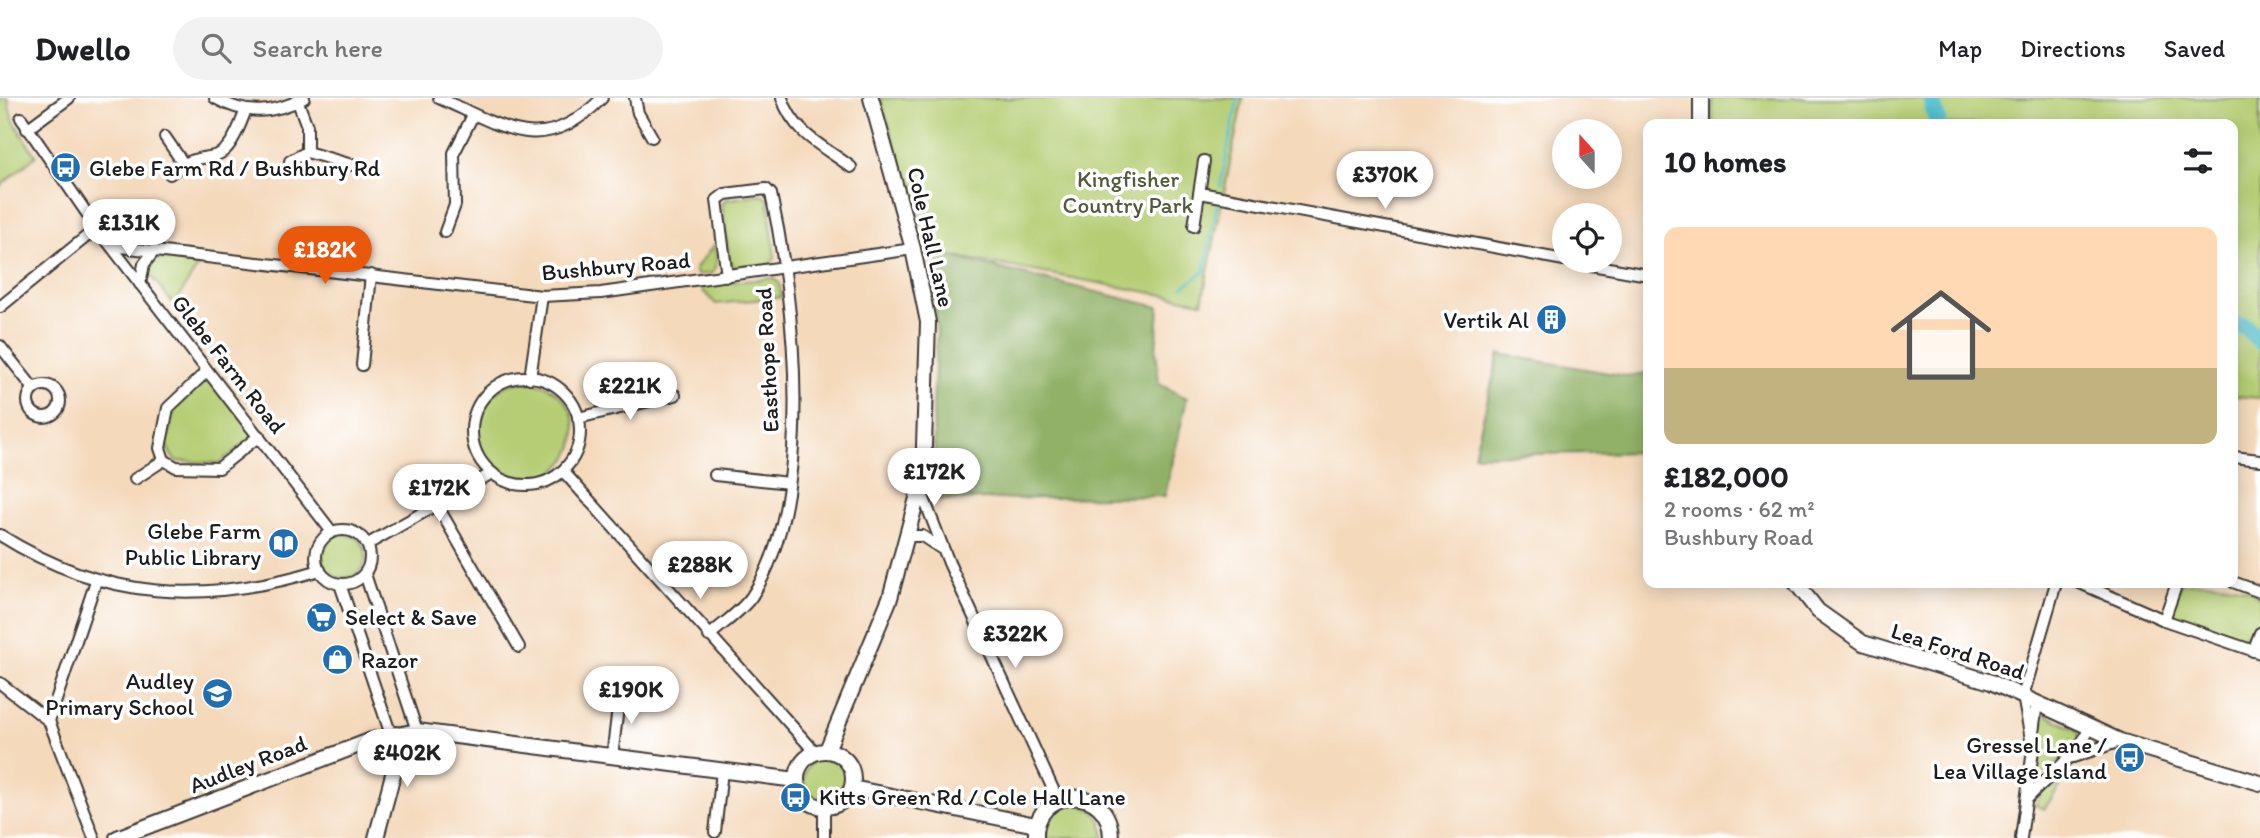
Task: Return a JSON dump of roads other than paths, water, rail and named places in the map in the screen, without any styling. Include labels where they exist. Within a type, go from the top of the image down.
[{"type":"street","points":[[27,130],[69,98]]},
{"type":"street","points":[[215,98],[245,111],[268,112],[301,100],[307,126],[307,152]]},
{"type":"street","points":[[439,98],[505,130],[523,134],[572,122],[602,98]]},
{"type":"street","points":[[635,98],[638,113],[652,137]]},
{"type":"street","points":[[782,98],[792,121],[807,138],[841,152],[851,167]]},
{"type":"street","name":"Cole Hall Lane","points":[[821,751],[890,598],[921,491],[928,322],[913,250],[871,98]]},
{"type":"street","points":[[1701,98],[1701,119]]},
{"type":"street","points":[[170,174],[183,163],[220,156],[234,141],[245,111]]},
{"type":"street","points":[[445,232],[454,205],[454,153],[473,115]]},
{"type":"street","name":"Glebe Farm Road","points":[[21,118],[97,228],[332,532]]},
{"type":"street","points":[[164,137],[183,163]]},
{"type":"street","points":[[290,161],[307,152],[352,165]]},
{"type":"street","points":[[1194,226],[1204,161]]},
{"type":"street","name":"Easthope Road","points":[[709,636],[751,598],[768,568],[789,483],[795,391],[783,267],[769,191],[762,189],[719,197],[727,276]]},
{"type":"street","points":[[1200,193],[1552,257]]},
{"type":"street","points":[[0,307],[97,228]]},
{"type":"street","name":"Bushbury Road","points":[[112,246],[542,296],[601,293],[913,250]]},
{"type":"street","points":[[140,284],[144,264],[155,250]]},
{"type":"street","points":[[1622,270],[1643,274]]},
{"type":"street","points":[[362,365],[371,275]]},
{"type":"street","points":[[530,378],[542,296]]},
{"type":"street","points":[[0,346],[34,388]]},
{"type":"street","points":[[207,371],[168,408],[160,448],[164,460],[176,467],[219,468],[259,436]]},
{"type":"street","points":[[530,378],[555,386],[573,406],[578,418],[578,447],[563,471],[535,484],[505,481],[492,473],[474,447],[474,417],[490,391],[502,383],[530,378]]},
{"type":"street","points":[[578,418],[675,395]]},
{"type":"street","points":[[2238,458],[2260,460]]},
{"type":"street","points":[[135,479],[164,460]]},
{"type":"street","points":[[563,471],[709,636],[821,751],[838,753],[848,761],[853,771],[852,788],[843,801],[824,807],[806,799],[796,780],[801,764],[821,751]]},
{"type":"street","points":[[368,544],[438,507],[492,473]]},
{"type":"street","points":[[715,475],[789,483]]},
{"type":"street","points":[[921,491],[944,551],[1058,800]]},
{"type":"street","points":[[438,507],[504,616],[519,647]]},
{"type":"street","points":[[345,530],[358,533],[368,544],[370,562],[365,573],[354,582],[340,584],[329,580],[320,570],[317,550],[321,541],[332,532],[345,530]]},
{"type":"street","points":[[0,535],[36,555],[96,581],[155,591],[200,593],[269,585],[320,570]]},
{"type":"street","points":[[909,536],[922,537],[944,551]]},
{"type":"street","points":[[365,573],[417,731]]},
{"type":"street","points":[[49,721],[96,581]]},
{"type":"street","points":[[340,584],[393,734],[396,762],[376,838]]},
{"type":"street","points":[[2238,584],[2260,592]]},
{"type":"street","name":"Lea Ford Road","points":[[1800,588],[1818,611],[1863,643],[2023,695],[2120,741],[2260,783]]},
{"type":"street","points":[[2033,750],[2023,695],[2055,588]]},
{"type":"street","points":[[2091,588],[2164,620],[2256,652],[2260,633]]},
{"type":"street","points":[[2164,620],[2175,588]]},
{"type":"street","points":[[0,684],[49,721],[94,838]]},
{"type":"street","points":[[612,757],[620,691]]},
{"type":"street","points":[[2021,838],[2033,750],[2032,730],[2038,702]]},
{"type":"street","points":[[2028,798],[2063,761],[2083,745],[2088,728]]},
{"type":"street","name":"Audley Road","points":[[117,838],[393,734],[417,731],[796,780]]},
{"type":"street","points":[[2063,761],[2120,741]]},
{"type":"street","points":[[715,832],[722,771]]},
{"type":"street","points":[[852,788],[1036,831],[1048,807],[1058,800],[1080,797],[1096,804],[1110,823],[1111,838]]},
{"type":"street","points":[[824,807],[824,838]]},
{"type":"waterway","points":[[1220,187],[1238,98]]},
{"type":"waterway","points":[[1931,98],[1937,119]]},
{"type":"waterway","points":[[1183,287],[1204,272],[1217,205]]},
{"type":"waterway","points":[[2238,325],[2245,326],[2260,341]]},
{"type":"place","name":"Glebe Farm Rd / Bushbury Rd","points":[[66,168]]},
{"type":"place","name":"Vertik Al","points":[[1552,320]]},
{"type":"place","name":"Glebe Farm Public Library","points":[[284,544]]},
{"type":"place","name":"Select & Save","points":[[322,617]]},
{"type":"place","name":"Razor","points":[[338,660]]},
{"type":"place","name":"Audley Primary School","points":[[217,694]]},
{"type":"place","name":"Gressel Lane / Lea Village Island","points":[[2130,758]]},
{"type":"place","name":"Kitts Green Rd / Cole Hall Lane","points":[[796,797]]},
{"type":"park label","name":"Kingfisher Country Park","points":[[1128,192]]}]
